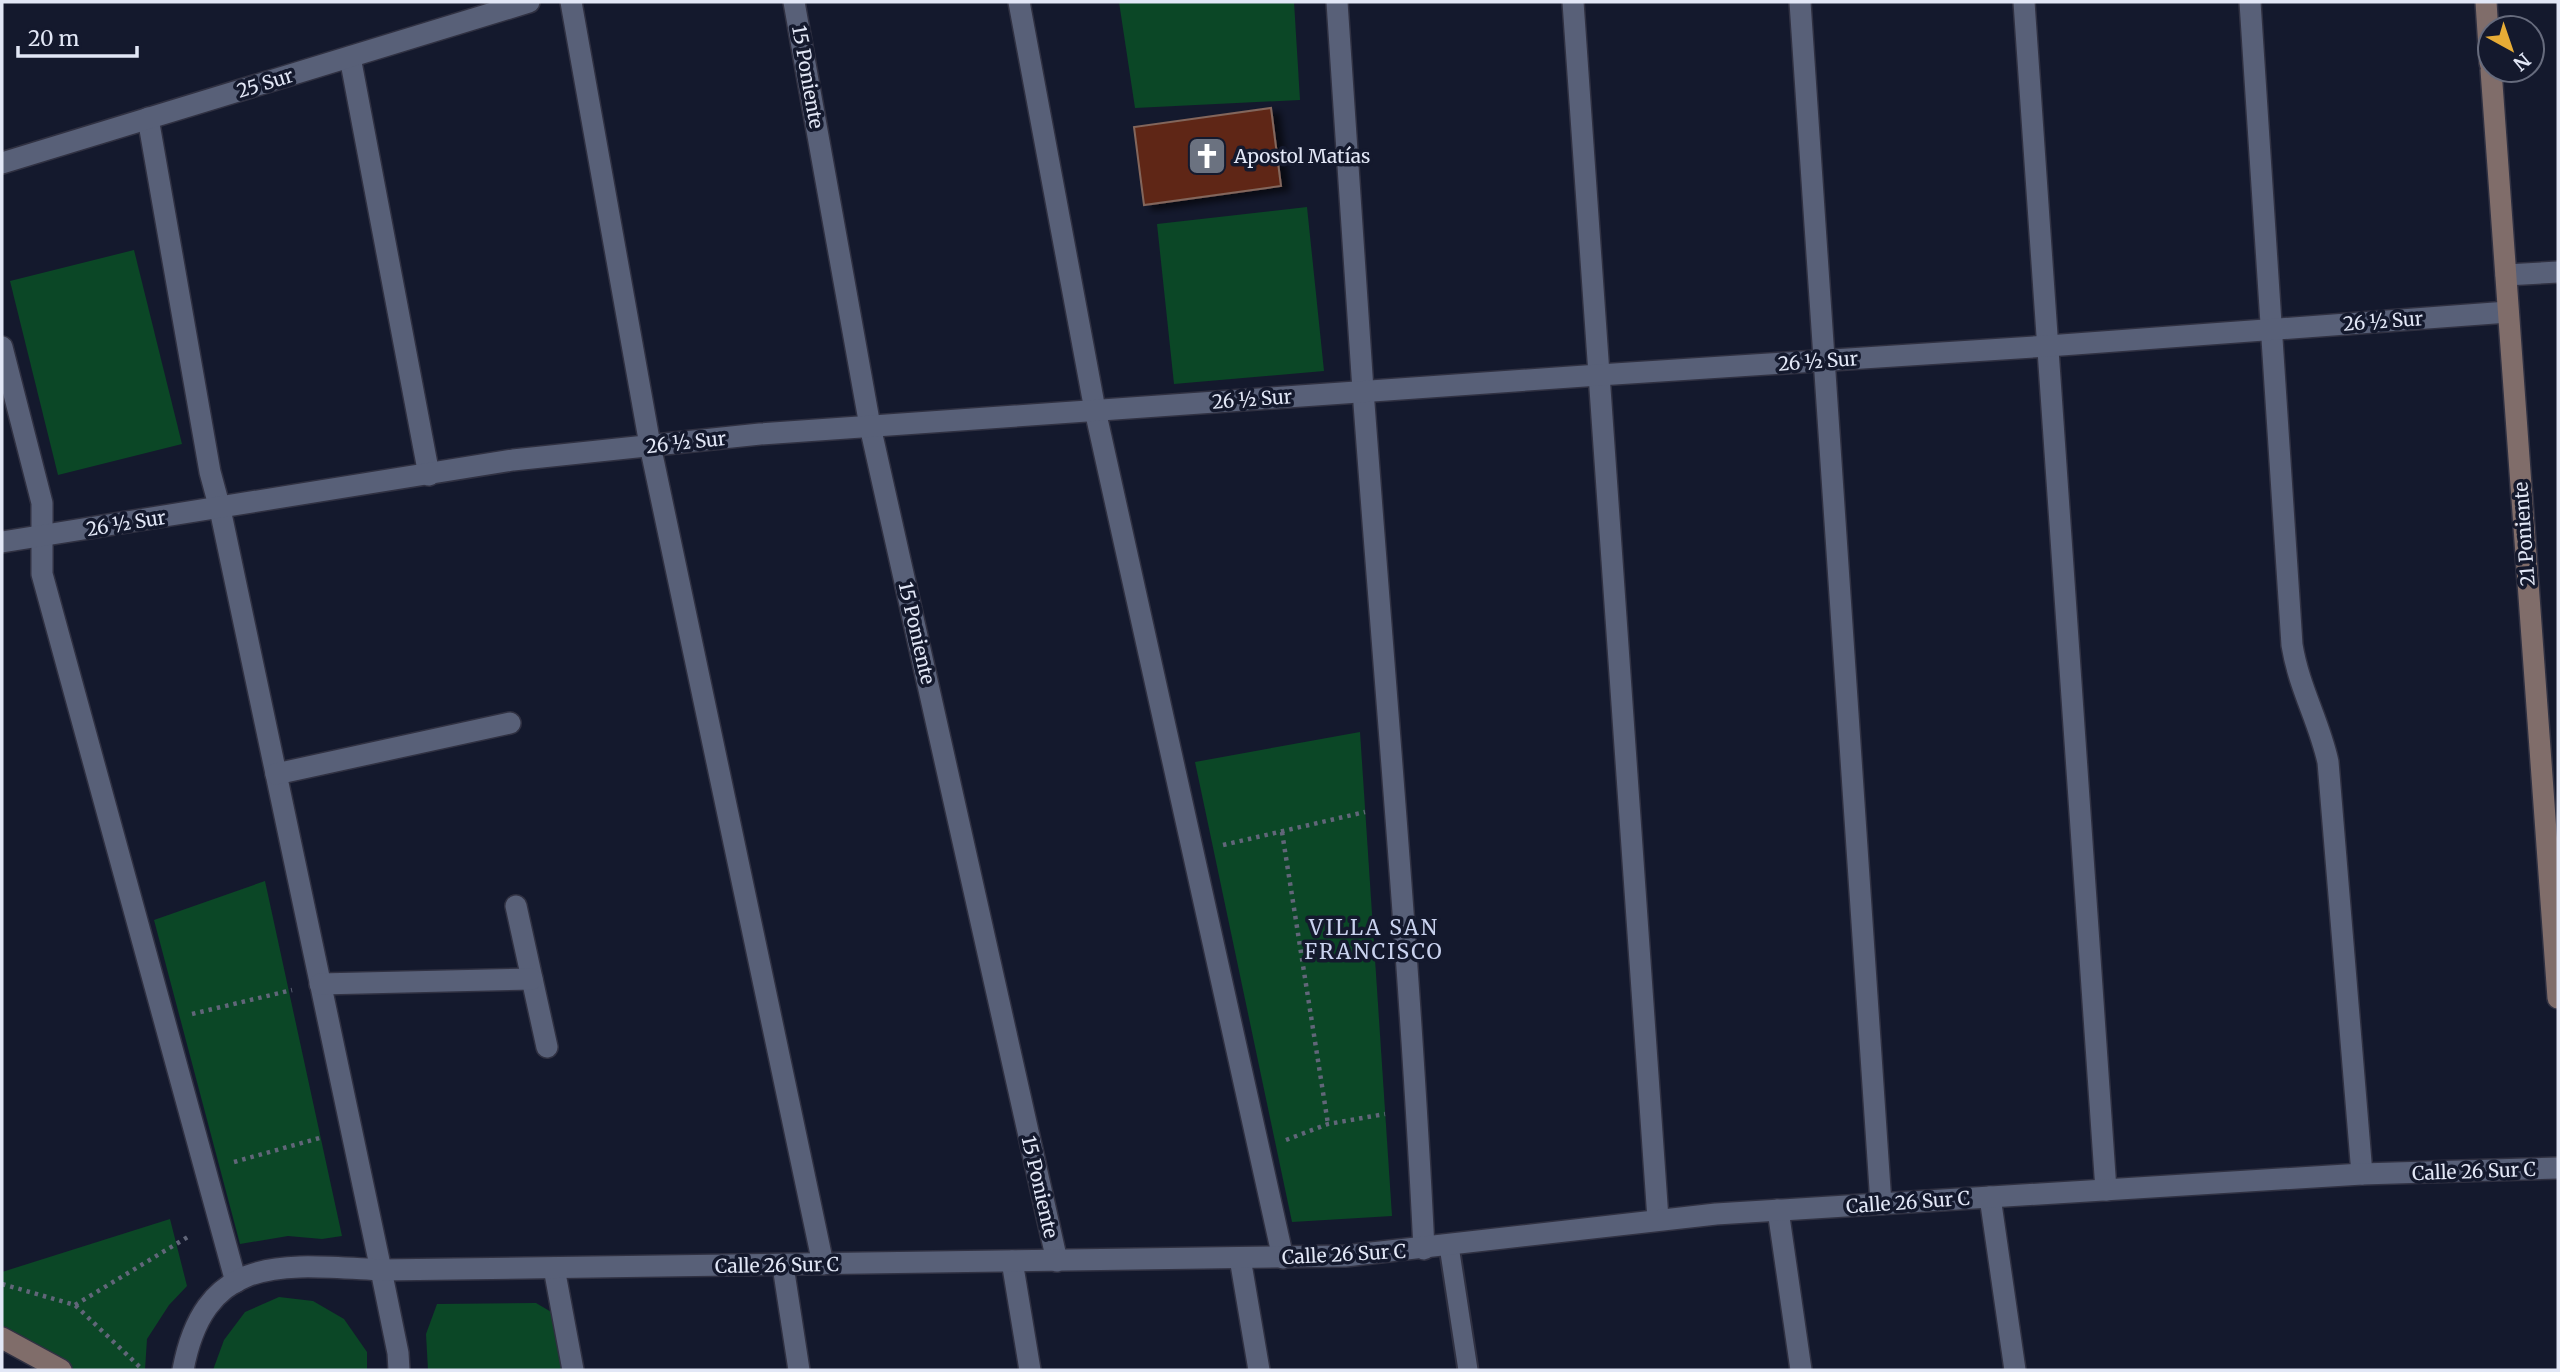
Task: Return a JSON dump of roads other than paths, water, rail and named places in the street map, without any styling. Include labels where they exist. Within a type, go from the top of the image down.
[{"type":"street","name":"25 Sur","points":[[2,163],[529,2]]},
{"type":"street","points":[[572,2],[650,445],[823,1264]]},
{"type":"street","name":"15 Poniente","points":[[794,2],[870,426],[1057,1261]]},
{"type":"street","points":[[1019,2],[1095,410],[1283,1258]]},
{"type":"street","points":[[1337,2],[1396,805],[1424,1249]]},
{"type":"street","points":[[1573,2],[1658,1219]]},
{"type":"street","points":[[1800,2],[1881,1204]]},
{"type":"street","points":[[2024,2],[2106,1190]]},
{"type":"street","points":[[2250,2],[2292,645],[2301,684],[2324,743],[2328,762],[2362,1174]]},
{"type":"street","points":[[350,57],[429,475]]},
{"type":"street","name":"21 Poniente","points":[[2492,84],[2558,998]]},
{"type":"street","points":[[149,118],[210,472],[381,1270],[399,1370]]},
{"type":"street","points":[[2505,275],[2558,272]]},
{"type":"street","name":"26 ½ Sur","points":[[2,542],[513,460],[650,445],[870,426],[2508,312]]},
{"type":"street","points":[[2,347],[42,503],[42,573],[236,1282]]},
{"type":"street","points":[[276,774],[510,723]]},
{"type":"street","points":[[516,906],[547,1047]]},
{"type":"street","points":[[320,984],[532,979]]},
{"type":"street","name":"Calle 26 Sur C","points":[[183,1370],[194,1330],[204,1311],[219,1295],[236,1282],[258,1271],[281,1266],[381,1270],[1345,1256],[1424,1249],[1658,1219],[1778,1210],[2362,1174],[2558,1168]]},
{"type":"street","points":[[1990,1197],[2015,1370]]},
{"type":"street","points":[[1778,1210],[1801,1370]]},
{"type":"street","points":[[1241,1258],[1259,1370]]},
{"type":"street","points":[[1012,1261],[1030,1370]]},
{"type":"street","points":[[783,1266],[799,1370]]},
{"type":"street","points":[[554,1268],[573,1370]]},
{"type":"street","points":[[2,1338],[61,1370]]},
{"type":"lane","points":[[1449,1246],[1468,1370]]},
{"type":"place","name":"Apostol Matías","points":[[1207,156]]},
{"type":"district","name":"VILLA SAN FRANCISCO","points":[[1374,940]]}]
